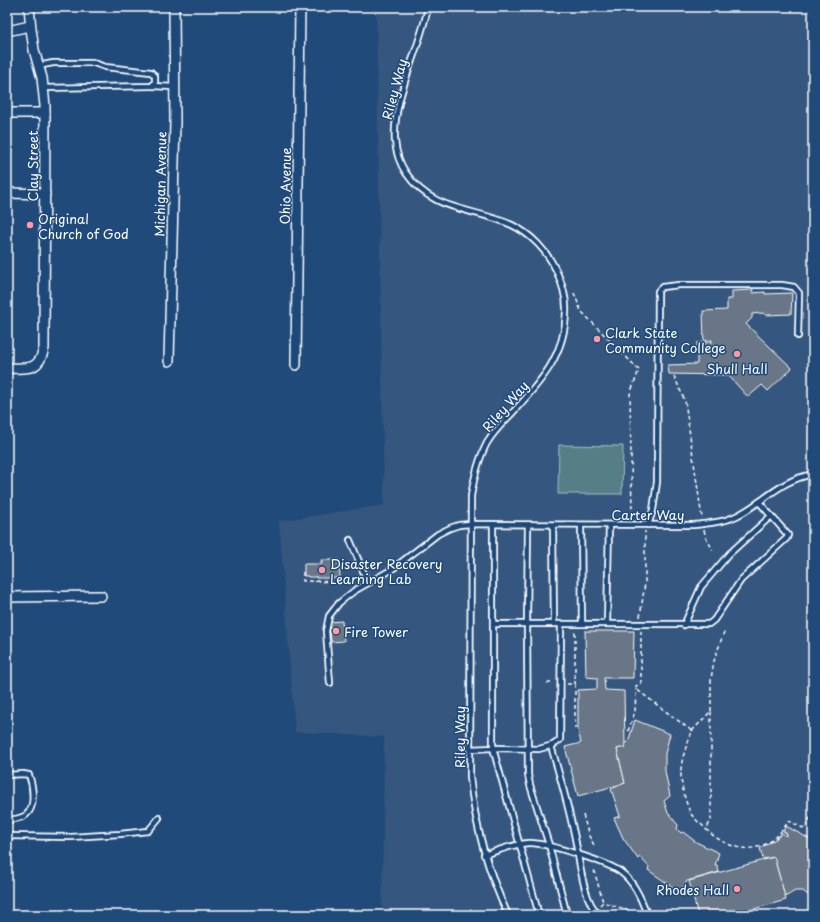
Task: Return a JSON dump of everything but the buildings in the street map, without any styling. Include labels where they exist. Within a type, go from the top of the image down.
[{"type":"street","name":"Clay Street","points":[[7,368],[35,367],[42,357],[44,348],[45,112],[43,88],[30,26],[29,7]]},
{"type":"street","name":"Michigan Avenue","points":[[169,361],[173,198],[174,7]]},
{"type":"street","name":"Ohio Avenue","points":[[296,365],[300,7]]},
{"type":"street","points":[[7,30],[30,26]]},
{"type":"street","points":[[7,113],[45,112]]},
{"type":"street","points":[[7,193],[45,194]]},
{"type":"street","points":[[7,597],[101,596]]},
{"type":"lane","name":"Riley Way","points":[[428,7],[397,112],[394,132],[395,144],[403,168],[411,179],[430,198],[459,209],[495,218],[527,234],[537,242],[554,264],[565,293],[566,327],[556,356],[549,370],[538,384],[497,429],[481,455],[474,476],[471,496],[470,777],[473,806],[484,855],[496,890],[508,915]]},
{"type":"lane","points":[[38,66],[53,63],[94,63],[105,67],[151,72],[155,76],[155,82],[152,86]]},
{"type":"lane","points":[[43,88],[174,86]]},
{"type":"lane","points":[[648,525],[657,482],[658,291],[662,287],[679,285],[782,285],[794,287],[799,292],[798,336]]},
{"type":"lane","name":"Carter Way","points":[[330,683],[326,631],[329,616],[339,603],[354,591],[392,570],[438,534],[450,528],[470,524],[648,525],[717,523],[742,513],[791,480],[813,474]]},
{"type":"lane","points":[[493,624],[709,624],[714,620],[741,580],[787,538],[788,535],[759,502]]},
{"type":"lane","points":[[684,625],[701,587],[730,554],[771,516]]},
{"type":"lane","points":[[492,524],[493,748],[539,915]]},
{"type":"lane","points":[[528,525],[528,775],[567,915]]},
{"type":"lane","points":[[553,525],[554,624]]},
{"type":"lane","points":[[581,525],[582,624]]},
{"type":"lane","points":[[607,624],[609,525]]},
{"type":"lane","points":[[350,540],[368,583]]},
{"type":"lane","points":[[470,749],[539,749],[551,746],[560,740],[561,624]]},
{"type":"lane","points":[[551,746],[574,830],[577,855],[590,902],[594,911],[599,915]]},
{"type":"lane","points":[[7,775],[29,775],[32,782],[33,793],[30,811],[25,816],[7,820]]},
{"type":"lane","points":[[7,836],[71,837],[148,831],[159,818]]},
{"type":"lane","points":[[484,855],[530,843],[549,846],[600,862],[622,873],[636,889],[647,915]]},
{"type":"path","points":[[574,292],[581,311],[639,370],[630,394],[632,518],[646,530],[645,583],[640,625],[641,683],[636,686],[635,712],[628,731]]},
{"type":"path","points":[[674,376],[685,402],[706,538],[714,550]]},
{"type":"path","points":[[302,572],[302,581],[350,582],[365,576]]},
{"type":"path","points":[[706,830],[711,820],[712,673],[714,661],[725,629]]},
{"type":"path","points":[[575,630],[575,729]]},
{"type":"path","points":[[547,683],[575,684]]},
{"type":"path","points":[[636,689],[692,731]]},
{"type":"path","points":[[711,711],[692,731],[683,754],[681,770],[683,788],[692,815],[706,830],[723,842],[746,848],[755,848],[767,843],[777,836],[789,821],[805,829],[813,812]]},
{"type":"path","points":[[583,815],[589,836],[594,845]]},
{"type":"path","points":[[594,870],[603,902]]},
{"type":"path","points":[[594,911],[603,902]]},
{"type":"path","points":[[603,902],[639,914]]},
{"type":"shaded area","name":"Clark State Community College","points":[[376,7],[813,7],[813,915],[382,915],[384,737],[295,732],[279,521],[384,505]]},
{"type":"green space","points":[[559,445],[623,446],[622,494],[558,494]]},
{"type":"place","name":"Original Church of God","points":[[30,225]]},
{"type":"place","name":"Clark State Community College","points":[[597,339]]},
{"type":"place","name":"Shull Hall","points":[[737,354]]},
{"type":"place","name":"Disaster Recovery Learning Lab","points":[[322,570]]},
{"type":"place","name":"Fire Tower","points":[[336,631]]},
{"type":"place","name":"Rhodes Hall","points":[[737,889]]}]
